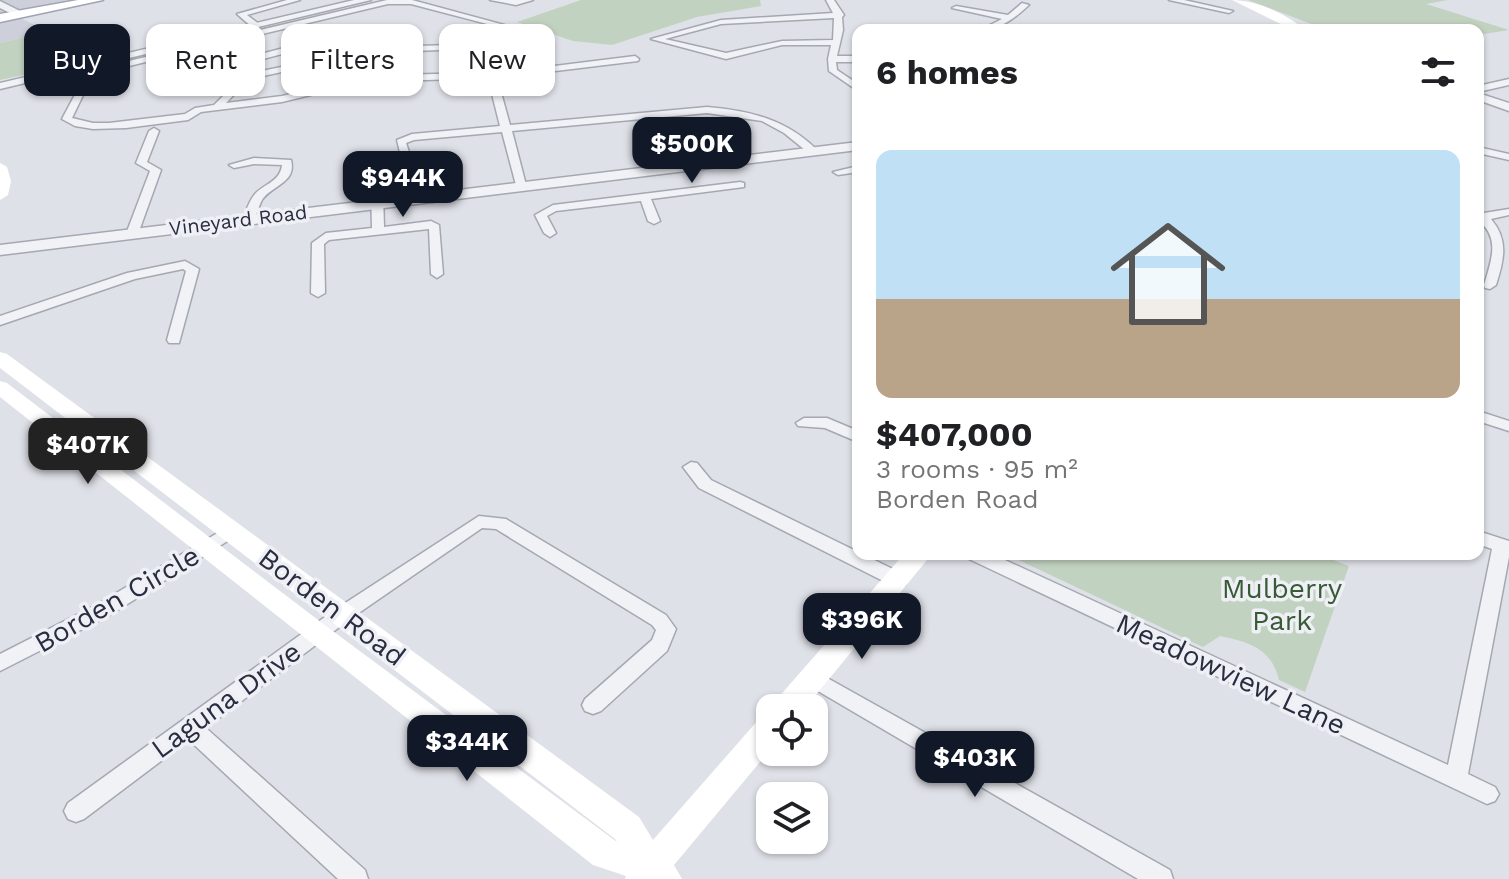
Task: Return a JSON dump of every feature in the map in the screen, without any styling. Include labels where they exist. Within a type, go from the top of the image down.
[{"type":"main road","points":[[12,15],[81,0]]},
{"type":"main road","points":[[12,15],[97,0]]},
{"type":"main road","points":[[1237,0],[1291,24]]},
{"type":"main road","points":[[0,167],[4,181],[0,195]]},
{"type":"main road","name":"Borden Road","points":[[0,358],[627,828],[652,875]]},
{"type":"main road","name":"Borden Road","points":[[0,387],[316,634],[605,854],[652,875]]},
{"type":"main road","points":[[799,694],[914,560]]},
{"type":"main road","points":[[652,875],[756,745]]},
{"type":"street","points":[[254,24],[241,14],[296,0]]},
{"type":"street","points":[[264,24],[366,0]]},
{"type":"street","points":[[494,0],[516,3],[529,0]]},
{"type":"street","points":[[830,0],[840,15],[841,28],[832,59],[833,71],[852,84]]},
{"type":"street","points":[[1173,0],[1229,11]]},
{"type":"street","points":[[265,32],[398,1],[541,36],[516,45],[423,48]]},
{"type":"street","points":[[0,4],[12,15]]},
{"type":"street","points":[[998,24],[1025,5]]},
{"type":"street","points":[[956,8],[1010,18]]},
{"type":"street","points":[[309,13],[333,24]]},
{"type":"street","points":[[836,42],[782,43],[726,56],[655,39],[721,22],[840,15]]},
{"type":"street","points":[[0,86],[146,52]]},
{"type":"street","points":[[555,69],[635,59]]},
{"type":"street","points":[[832,59],[852,59]]},
{"type":"street","points":[[146,61],[92,74],[67,119],[78,125],[100,126],[188,117],[198,110],[282,99],[364,79],[439,77]]},
{"type":"street","points":[[1484,88],[1509,82]]},
{"type":"street","points":[[214,110],[229,96]]},
{"type":"street","points":[[497,96],[521,185]]},
{"type":"street","points":[[1484,98],[1509,107]]},
{"type":"street","points":[[378,231],[377,193],[403,168],[407,161],[401,142],[412,137],[707,110],[741,113],[784,126],[814,152]]},
{"type":"street","points":[[132,234],[156,170],[141,163],[154,131]]},
{"type":"street","name":"Vineyard Road","points":[[0,250],[852,147]]},
{"type":"street","points":[[1484,151],[1509,157]]},
{"type":"street","points":[[234,165],[273,160],[287,162],[289,167],[285,178],[258,197],[249,219]]},
{"type":"street","points":[[838,172],[852,170]]},
{"type":"street","points":[[584,179],[594,202]]},
{"type":"street","points":[[550,233],[541,215],[545,211],[594,202],[740,185]]},
{"type":"street","points":[[645,197],[654,221]]},
{"type":"street","points":[[1484,215],[1509,212]]},
{"type":"street","points":[[1484,218],[1496,228],[1503,247],[1490,285]]},
{"type":"street","points":[[318,293],[318,243],[326,237],[426,224],[435,227],[437,274]]},
{"type":"street","points":[[0,321],[132,276],[185,265],[193,269],[174,340]]},
{"type":"street","points":[[1484,418],[1509,426]]},
{"type":"street","points":[[804,423],[827,423],[852,434]]},
{"type":"street","points":[[691,467],[705,484],[852,557]]},
{"type":"street","name":"Laguna Drive","points":[[76,811],[343,614],[479,522],[500,523],[659,620],[666,629],[660,645],[593,705]]},
{"type":"street","name":"Borden Circle","points":[[0,663],[103,610],[231,531]]},
{"type":"street","points":[[1456,779],[1506,547],[1484,539]]},
{"type":"street","points":[[858,560],[898,580]]},
{"type":"street","name":"Meadowview Lane","points":[[988,560],[1487,794]]},
{"type":"street","points":[[813,678],[1161,879]]},
{"type":"street","points":[[190,727],[356,879]]},
{"type":"shaded area","points":[[0,0],[69,0],[7,12],[33,24],[24,24],[24,38],[0,43]]},
{"type":"green space","points":[[581,0],[760,0],[761,6],[697,17],[612,45],[573,41],[555,35],[555,24],[517,22]]},
{"type":"green space","points":[[1248,0],[1448,0],[1426,4],[1509,30],[1484,34],[1484,24],[1311,24]]},
{"type":"green space","points":[[24,38],[24,75],[0,80],[0,43]]},
{"type":"green space","name":"Mulberry Park","points":[[1019,560],[1334,560],[1349,566],[1305,692],[1279,680],[1271,661],[1250,644],[1220,636],[1203,647]]}]
